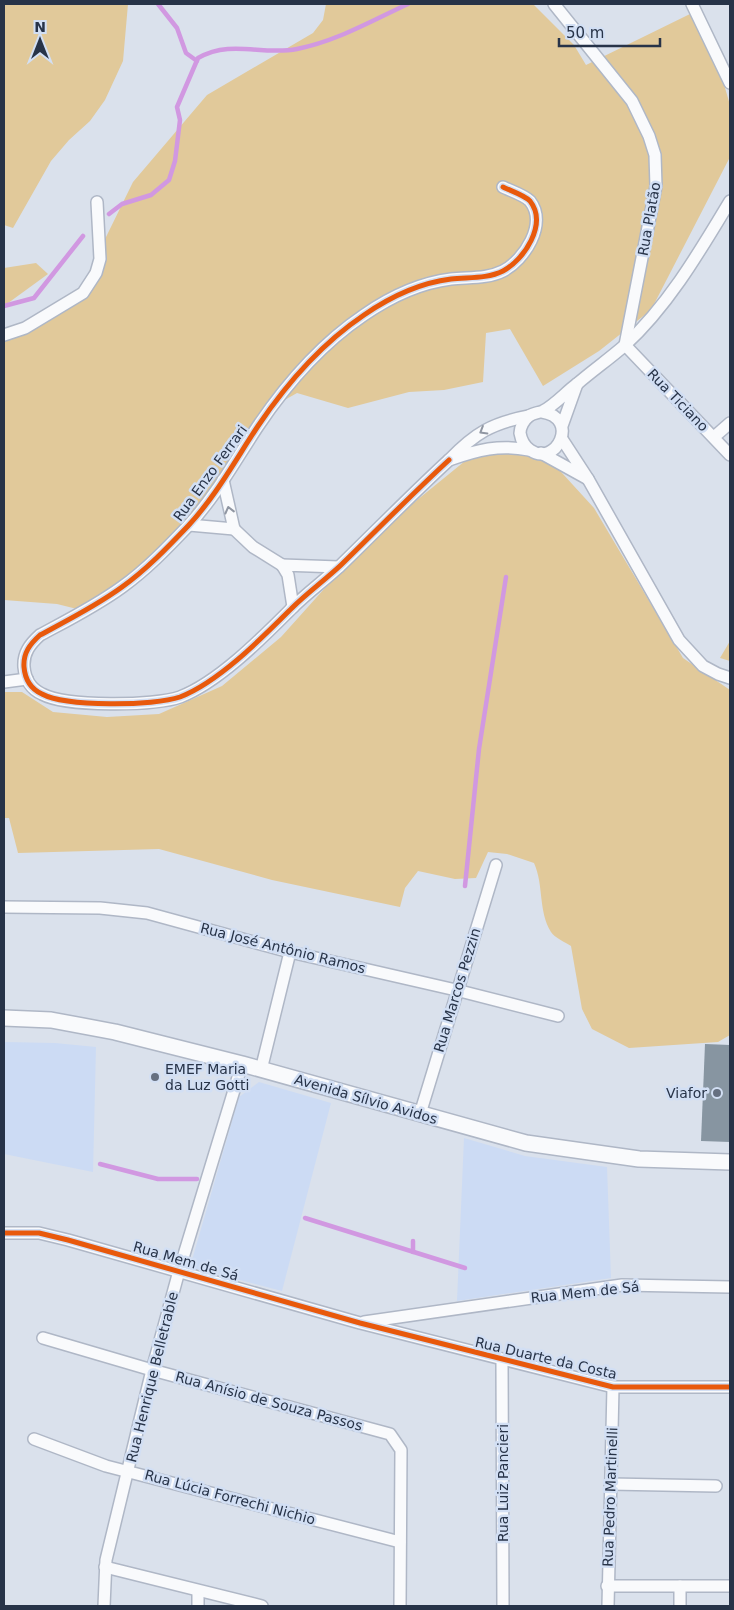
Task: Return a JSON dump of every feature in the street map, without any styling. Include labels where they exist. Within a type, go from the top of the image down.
[{"type":"main road","name":"Avenida Sílvio Avidos","points":[[4,1018],[81,1024],[242,1064],[526,1143],[611,1156],[676,1162],[730,1162]]},
{"type":"street","name":"Rua Platão","points":[[554,4],[632,102],[649,136],[655,155],[656,186],[625,345]]},
{"type":"street","points":[[692,4],[730,83]]},
{"type":"street","name":"Rua Enzo Ferrari","points":[[27,680],[24,656],[26,650],[35,639],[122,587],[146,569],[189,525],[299,372],[320,351],[364,314],[410,289],[450,279],[488,276],[502,271],[522,255],[528,248],[535,226],[533,206],[528,199],[503,187]]},
{"type":"street","points":[[4,682],[27,680],[33,689],[43,695],[62,700],[159,702],[180,696],[200,686],[268,633],[293,607],[339,567],[467,442],[492,426],[542,412],[625,345],[660,307],[688,268],[730,200]]},
{"type":"street","points":[[4,335],[24,328],[83,293],[96,273],[100,259],[98,202]]},
{"type":"street","name":"Rua Ticiano","points":[[625,345],[730,455]]},
{"type":"street","points":[[577,384],[562,426],[562,439],[588,479],[679,640],[703,666],[730,678]]},
{"type":"street","points":[[542,412],[554,416],[562,426]]},
{"type":"street","points":[[529,416],[524,420],[520,433],[529,450]]},
{"type":"street","points":[[714,438],[730,423]]},
{"type":"street","points":[[541,454],[554,449],[562,439]]},
{"type":"street","points":[[449,460],[479,450],[502,446],[529,450],[541,454],[588,479]]},
{"type":"street","points":[[222,480],[234,529],[253,547],[282,565],[288,576],[293,607]]},
{"type":"street","points":[[189,525],[234,529]]},
{"type":"street","points":[[282,565],[339,567]]},
{"type":"street","name":"Rua Marcos Pezzin","points":[[420,1114],[456,990],[496,865]]},
{"type":"street","name":"Rua José Antônio Ramos","points":[[4,907],[100,908],[139,912],[290,952],[456,990],[558,1016]]},
{"type":"street","points":[[261,1070],[290,952]]},
{"type":"street","name":"Rua Henrique Belletrable","points":[[104,1606],[105,1567],[152,1370],[179,1271],[242,1064]]},
{"type":"street","name":"Rua Mem de Sá","points":[[4,1233],[39,1233],[360,1323],[622,1285],[730,1287]]},
{"type":"street","name":"Rua Duarte da Costa","points":[[360,1323],[613,1387],[730,1387]]},
{"type":"street","name":"Rua Anísio de Souza Passos","points":[[43,1338],[152,1370],[383,1431],[395,1438],[401,1450],[400,1542]]},
{"type":"street","name":"Rua Luiz Pancieri","points":[[502,1360],[503,1606]]},
{"type":"street","name":"Rua Pedro Martinelli","points":[[608,1606],[613,1387]]},
{"type":"street","name":"Rua Lúcia Forrechi Nichio","points":[[34,1439],[106,1466],[128,1470],[400,1542]]},
{"type":"street","points":[[610,1484],[716,1486]]},
{"type":"street","points":[[400,1542],[400,1606]]},
{"type":"street","points":[[105,1567],[198,1592],[262,1606]]},
{"type":"street","points":[[607,1586],[730,1586]]},
{"type":"street","points":[[680,1586],[680,1606]]},
{"type":"street","points":[[198,1592],[198,1606]]},
{"type":"shaded area","points":[[4,4],[128,4],[123,61],[105,100],[90,121],[69,140],[51,161],[13,228],[4,225]]},
{"type":"shaded area","points":[[326,4],[533,4],[574,45],[586,65],[690,14],[721,74],[730,105],[730,157],[651,310],[599,351],[543,386],[510,329],[486,333],[483,382],[444,390],[409,392],[348,408],[297,393],[267,410],[175,549],[139,581],[89,612],[57,604],[4,600],[4,333],[34,317],[82,286],[133,182],[207,95],[313,33],[323,20]]},
{"type":"shaded area","points":[[36,263],[48,274],[4,306],[4,268]]},
{"type":"shaded area","points":[[511,450],[552,462],[594,508],[683,658],[730,690],[730,1035],[718,1042],[629,1048],[592,1029],[582,1009],[571,946],[553,934],[547,924],[534,863],[507,854],[488,852],[476,878],[455,879],[418,871],[405,888],[400,907],[272,880],[159,849],[18,853],[9,818],[4,818],[4,692],[22,692],[53,712],[107,717],[159,714],[222,686],[281,637],[368,540],[465,461]]},
{"type":"shaded area","points":[[730,641],[730,661],[720,658]]},
{"type":"shaded area","points":[[4,1042],[55,1043],[96,1047],[93,1172],[4,1154]]},
{"type":"shaded area","points":[[259,1082],[331,1103],[282,1291],[190,1267],[239,1097]]},
{"type":"shaded area","points":[[464,1138],[525,1156],[607,1167],[611,1278],[457,1301]]},
{"type":"building","name":"Viafor","points":[[705,1044],[730,1045],[730,1142],[701,1141]]},
{"type":"waterway","points":[[158,4],[177,28],[186,53],[197,61]]},
{"type":"waterway","points":[[109,214],[122,204],[151,195],[169,180],[175,161],[180,120],[177,107],[198,58],[211,52],[223,50],[284,51],[297,49],[326,41],[354,30],[408,4]]},
{"type":"waterway","points":[[4,306],[34,298],[83,236]]},
{"type":"waterway","points":[[465,886],[479,749],[506,577]]},
{"type":"waterway","points":[[100,1164],[158,1179],[197,1179]]},
{"type":"waterway","points":[[305,1218],[465,1268]]},
{"type":"waterway","points":[[413,1241],[413,1252]]},
{"type":"cycle path","points":[[449,460],[341,565],[298,602],[240,658],[195,690],[168,700],[110,704],[89,703],[54,698],[42,694],[27,679],[24,667],[25,657],[33,642],[40,635],[92,607],[122,587],[173,542],[208,502],[258,426],[293,380],[319,352],[348,326],[374,308],[416,287],[451,279],[484,277],[497,274],[519,259],[526,250],[535,230],[535,210],[530,201],[503,187]]},
{"type":"cycle path","points":[[4,1233],[39,1233],[68,1240],[360,1323],[613,1387],[730,1387]]},
{"type":"place","name":"EMEF Maria da Luz Gotti","points":[[155,1077]]},
{"type":"place","name":"Viafor","points":[[717,1093]]}]
